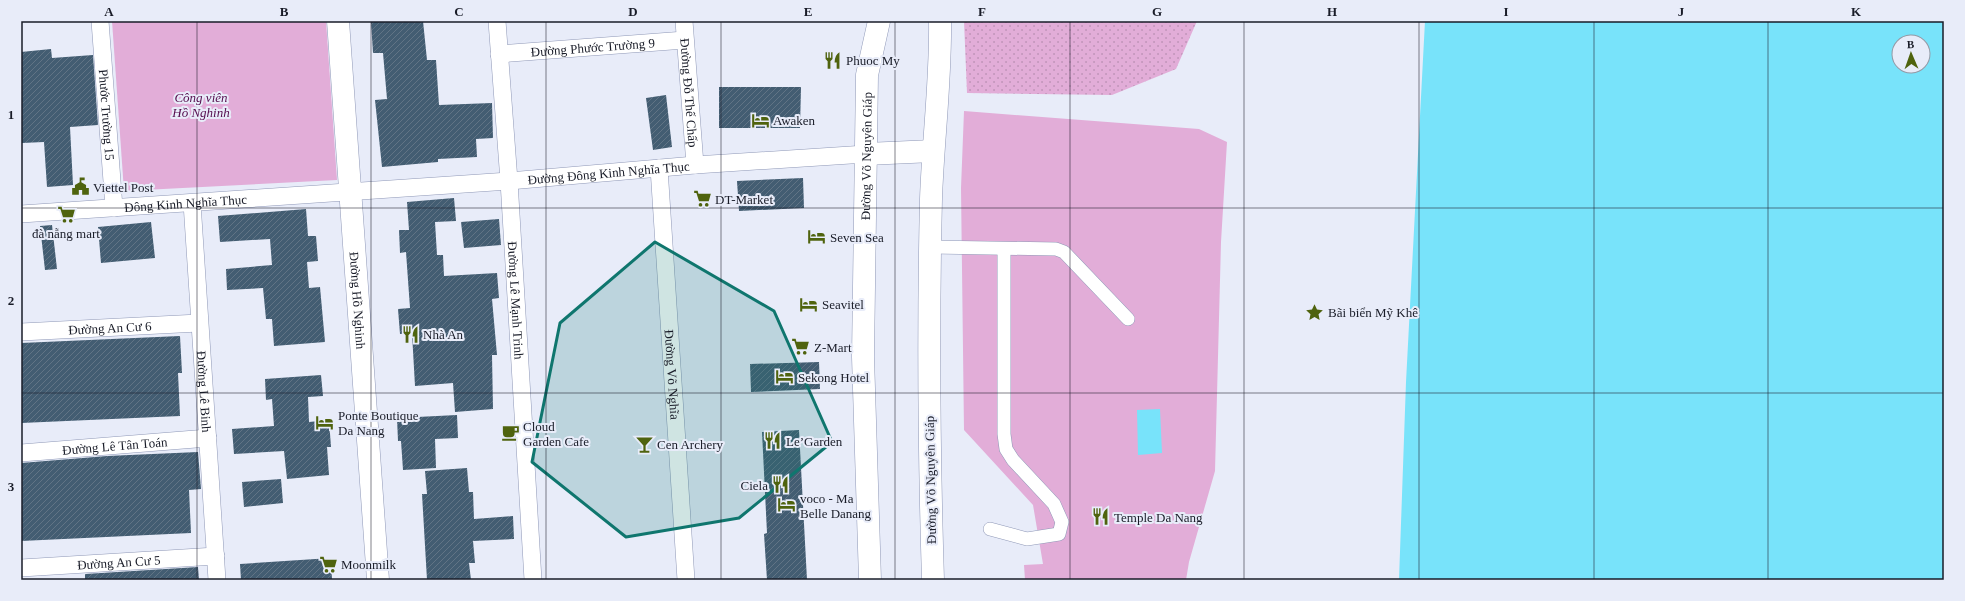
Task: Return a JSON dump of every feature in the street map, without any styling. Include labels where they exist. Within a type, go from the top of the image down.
[{"type":"main road","name":"Đường Hồ Nghinh","points":[[338,21],[378,580]]},
{"type":"main road","name":"Đường Võ Nguyên Giáp","points":[[870,580],[863,357],[867,75],[879,21]]},
{"type":"main road","name":"Đường Võ Nguyên Giáp","points":[[933,580],[929,456],[931,247],[933,151],[940,67],[940,21]]},
{"type":"main road","points":[[866,154],[933,151]]},
{"type":"street","name":"Phước Trường 15","points":[[100,21],[114,208]]},
{"type":"street","name":"Đường Lê Mạnh Trinh","points":[[497,21],[509,181],[533,580]]},
{"type":"street","name":"Đường Đỗ Thế Chấp","points":[[684,21],[695,165]]},
{"type":"street","name":"Đường Phước Trường 9","points":[[499,54],[685,40]]},
{"type":"street","name":"Đường Đông Kinh Nghĩa Thục","points":[[350,191],[509,181],[695,165],[866,154]]},
{"type":"street","name":"Đường Võ Nghĩa","points":[[659,168],[686,580]]},
{"type":"street","name":"Đông Kinh Nghĩa Thục","points":[[21,214],[350,191]]},
{"type":"street","name":"Đường Lê Binh","points":[[192,203],[217,580]]},
{"type":"street","points":[[931,247],[1004,249],[1047,248],[1064,252],[1128,319]]},
{"type":"street","points":[[990,529],[1027,539],[1060,534],[1062,522],[1054,504],[1013,460],[1006,449],[1004,434],[1004,249]]},
{"type":"street","name":"Đường An Cư 6","points":[[21,332],[199,323]]},
{"type":"street","name":"Đường Lê Tân Toán","points":[[21,453],[208,438]]},
{"type":"street","name":"Đường An Cư 5","points":[[21,568],[216,556]]},
{"type":"highlighted area","points":[[655,242],[774,311],[832,442],[739,518],[626,537],[532,462],[560,323]]},
{"type":"green space","name":"Công viên Hồ Nghinh","points":[[112,21],[326,21],[337,180],[124,191]]},
{"type":"green space","points":[[964,21],[1197,21],[1176,69],[1112,95],[967,93]]},
{"type":"green space","points":[[964,111],[1199,129],[1227,142],[1221,242],[1215,471],[1189,562],[1186,580],[1025,580],[1024,565],[1043,564],[1033,505],[964,430],[961,188]]},
{"type":"water","points":[[1425,21],[1944,21],[1944,580],[1399,580],[1406,382]]},
{"type":"water","points":[[1160,409],[1162,453],[1138,455],[1137,410]]},
{"type":"building","points":[[423,21],[427,60],[436,60],[439,105],[492,103],[493,138],[476,139],[477,157],[438,159],[438,162],[382,167],[375,100],[387,99],[383,53],[373,53],[371,22]]},
{"type":"building","points":[[51,49],[52,58],[93,55],[98,125],[70,127],[73,185],[47,187],[44,142],[22,143],[21,52]]},
{"type":"building","points":[[719,87],[801,87],[800,128],[719,128]]},
{"type":"building","points":[[666,95],[672,147],[653,150],[646,98]]},
{"type":"building","points":[[803,178],[804,208],[739,211],[737,181]]},
{"type":"building","points":[[454,198],[456,221],[435,222],[437,255],[443,255],[444,276],[497,273],[499,298],[492,299],[497,355],[492,355],[493,409],[455,412],[453,383],[415,386],[412,333],[400,334],[398,309],[410,308],[406,252],[400,253],[399,230],[409,230],[407,202]]},
{"type":"building","points":[[306,209],[308,236],[316,236],[318,261],[307,262],[309,288],[320,287],[325,342],[274,346],[272,319],[266,319],[263,288],[227,290],[226,269],[272,265],[270,239],[220,242],[218,216]]},
{"type":"building","points":[[499,219],[501,245],[464,248],[461,222]]},
{"type":"building","points":[[151,222],[155,258],[101,263],[98,227]]},
{"type":"building","points":[[52,225],[57,269],[45,270],[40,226]]},
{"type":"building","points":[[180,336],[182,373],[178,373],[180,416],[21,423],[21,343]]},
{"type":"building","name":"Sekong Hotel","points":[[819,362],[820,389],[751,392],[750,364]]},
{"type":"building","points":[[321,375],[323,396],[308,397],[309,422],[329,420],[331,447],[327,447],[329,475],[287,479],[284,451],[234,454],[232,429],[274,426],[272,399],[266,400],[265,379]]},
{"type":"building","points":[[457,415],[458,438],[435,439],[436,468],[403,470],[401,441],[398,441],[397,418]]},
{"type":"building","points":[[799,430],[807,580],[767,580],[764,534],[767,533],[762,432]]},
{"type":"building","points":[[198,452],[201,489],[189,490],[191,533],[21,541],[21,463],[107,456]]},
{"type":"building","points":[[467,468],[469,492],[473,492],[474,519],[513,516],[514,539],[473,541],[475,563],[469,563],[471,580],[427,580],[422,494],[427,494],[425,471]]},
{"type":"building","points":[[281,479],[283,503],[244,507],[242,482]]},
{"type":"building","points":[[331,558],[332,580],[241,580],[240,564]]},
{"type":"building","points":[[198,567],[199,580],[85,580],[85,574]]},
{"type":"place","name":"Phuoc My","points":[[833,60]]},
{"type":"place","name":"Awaken","points":[[760,120]]},
{"type":"place","name":"Viettel Post","points":[[80,187]]},
{"type":"place","name":"DT-Market","points":[[702,199]]},
{"type":"place","name":"đà nẵng mart","points":[[66,214]]},
{"type":"place","name":"Seven Sea","points":[[817,237]]},
{"type":"place","name":"Seavitel","points":[[809,304]]},
{"type":"place","name":"Bãi biển Mỹ Khê","points":[[1315,312]]},
{"type":"place","name":"Nhà An","points":[[410,334]]},
{"type":"place","name":"Z-Mart","points":[[801,347]]},
{"type":"place","name":"Sekong Hotel","points":[[785,377]]},
{"type":"place","name":"Ponte Boutique Da Nang","points":[[325,422]]},
{"type":"place","name":"Cloud Garden Cafe","points":[[510,433]]},
{"type":"place","name":"Le’Garden","points":[[773,441]]},
{"type":"place","name":"Cen Archery","points":[[644,444]]},
{"type":"place","name":"Ciela","points":[[781,485]]},
{"type":"place","name":"voco - Ma Belle Danang","points":[[787,505]]},
{"type":"place","name":"Temple Da Nang","points":[[1101,517]]},
{"type":"place","name":"Moonmilk","points":[[328,564]]}]
